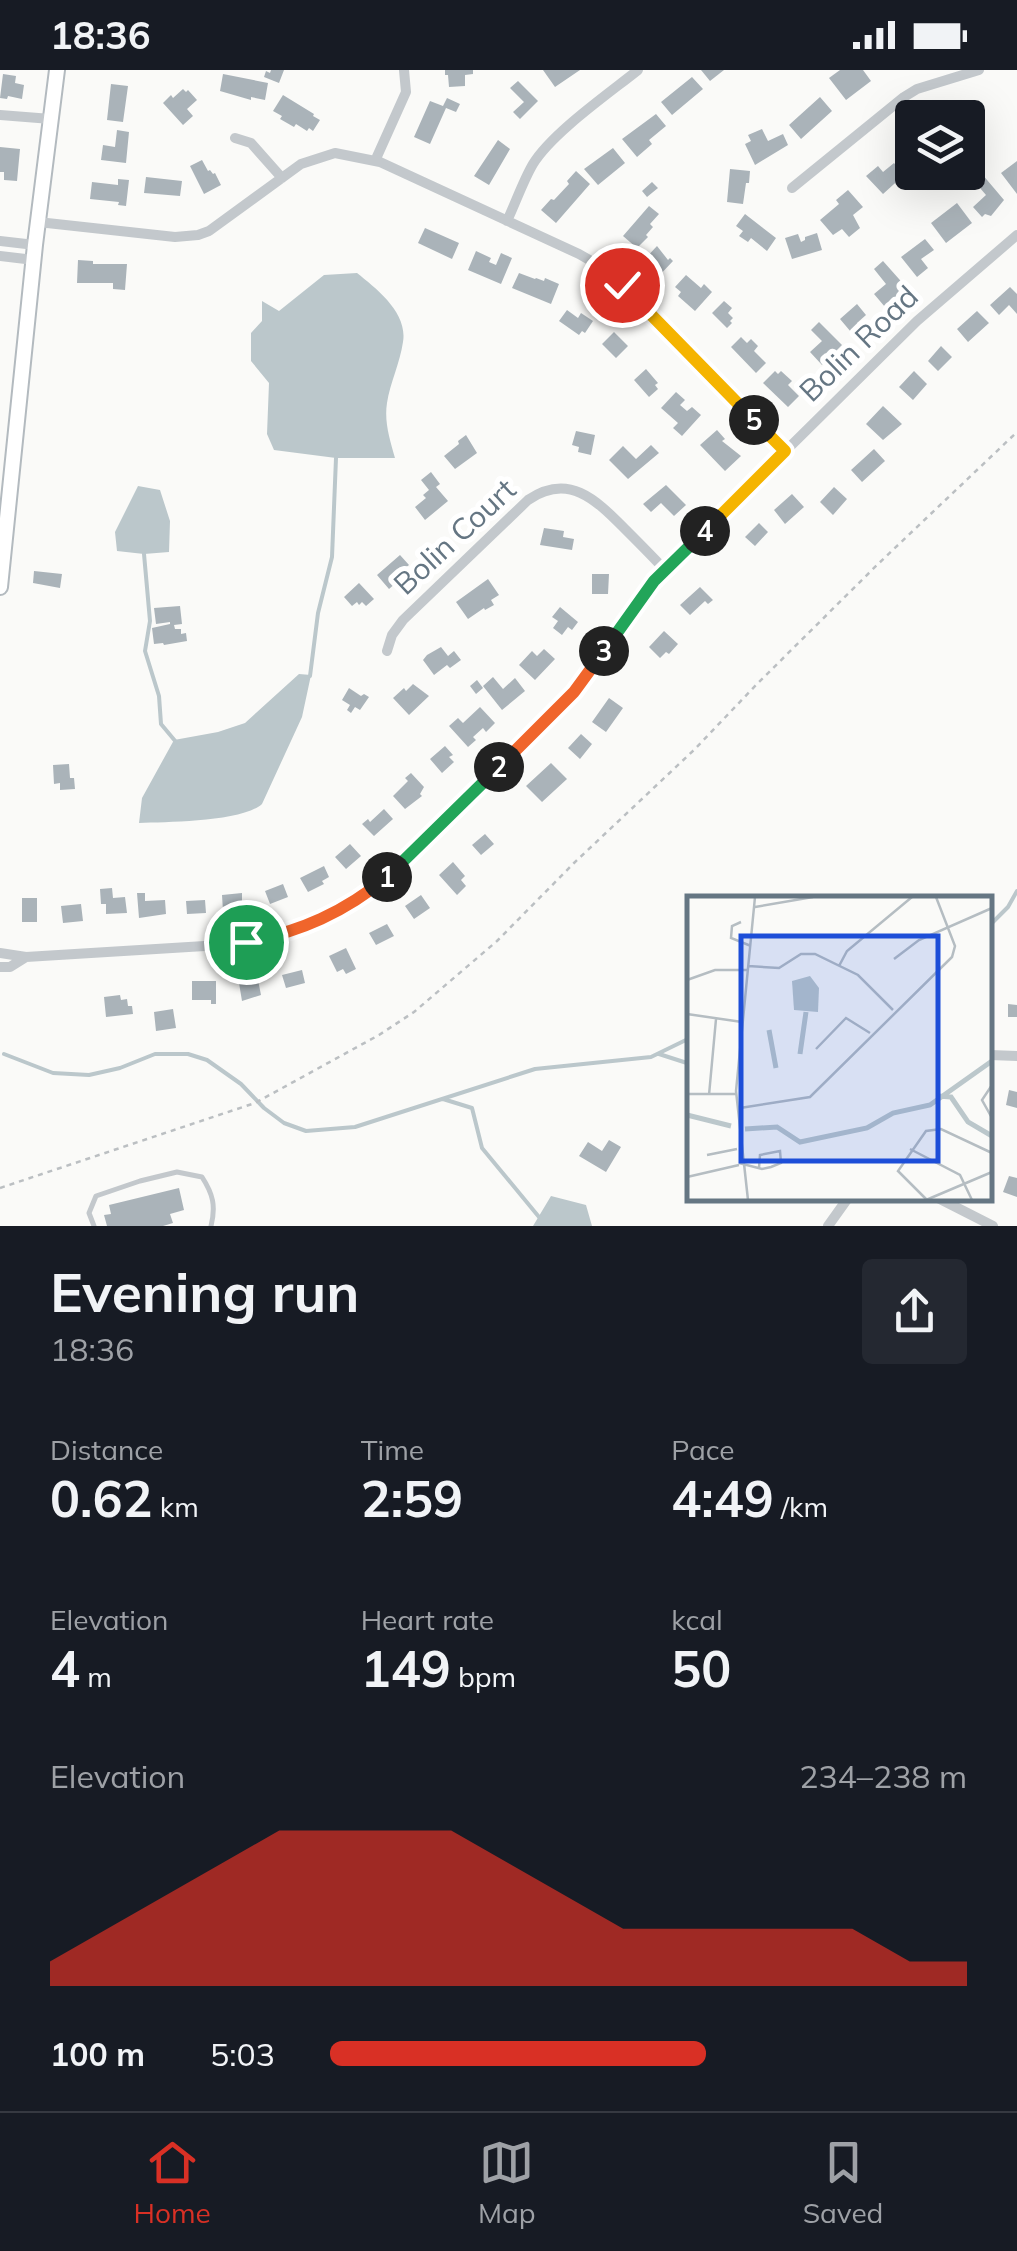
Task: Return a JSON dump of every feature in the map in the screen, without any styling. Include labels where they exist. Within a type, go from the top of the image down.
[{"type":"main road","points":[[0,588],[3,511],[57,70]]},
{"type":"street","points":[[375,161],[406,92],[404,70]]},
{"type":"street","points":[[507,221],[540,154],[638,70]]},
{"type":"street","points":[[792,188],[904,96],[979,70]]},
{"type":"street","points":[[0,115],[51,119]]},
{"type":"street","points":[[235,138],[251,143],[282,178]]},
{"type":"street","points":[[38,222],[175,237],[198,235],[210,231],[311,159],[335,153],[375,161],[605,269],[785,451]]},
{"type":"street","name":"Bolin Road","points":[[0,953],[26,958],[246,942],[301,928],[348,905],[387,876],[574,692],[632,608],[666,570],[917,321],[1017,235]]},
{"type":"street","points":[[0,241],[35,252]]},
{"type":"street","points":[[0,256],[35,252]]},
{"type":"street","name":"Bolin Court","points":[[387,651],[403,620],[528,500],[543,492],[568,489],[594,500],[666,570]]},
{"type":"street","name":"Bolin Road","points":[[0,968],[26,958]]},
{"type":"street","points":[[992,1055],[1017,1056]]},
{"type":"street","points":[[828,1226],[846,1201]]},
{"type":"street","points":[[944,1201],[994,1226]]},
{"type":"lane","points":[[94,1226],[89,1213],[96,1196],[177,1172],[202,1177],[212,1193],[215,1211],[211,1226]]},
{"type":"path","points":[[0,1188],[255,1103],[414,1012],[497,941],[1017,432]]},
{"type":"shaded area","points":[[357,273],[389,303],[401,321],[402,350],[386,410],[395,458],[336,458],[274,450],[267,434],[269,383],[251,361],[251,333],[262,321],[262,301],[279,311],[324,275]]},
{"type":"shaded area","points":[[138,486],[160,490],[170,521],[169,552],[117,551],[115,532]]},
{"type":"shaded area","points":[[299,674],[311,675],[302,717],[262,804],[222,818],[139,823],[142,798],[174,740],[245,723]]},
{"type":"shaded area","points":[[551,1196],[586,1205],[592,1226],[533,1226]]},
{"type":"building","points":[[271,70],[284,70],[279,83],[264,77]]},
{"type":"building","points":[[445,70],[473,70],[473,74],[465,75],[465,86],[449,87]]},
{"type":"building","points":[[543,70],[580,70],[555,87]]},
{"type":"building","points":[[701,70],[724,70],[710,81]]},
{"type":"building","points":[[840,70],[863,70],[871,81],[846,100],[829,78]]},
{"type":"building","points":[[3,74],[16,76],[15,83],[24,85],[22,99],[0,98]]},
{"type":"building","points":[[223,74],[268,83],[265,100],[220,91]]},
{"type":"building","points":[[692,77],[703,89],[672,115],[661,102]]},
{"type":"building","points":[[518,81],[538,101],[520,119],[513,112],[524,102],[510,88]]},
{"type":"building","points":[[111,84],[128,86],[123,122],[107,120]]},
{"type":"building","points":[[183,89],[197,100],[187,109],[193,116],[183,125],[163,103]]},
{"type":"building","points":[[283,95],[320,120],[313,131],[296,124],[294,127],[273,111]]},
{"type":"building","points":[[820,97],[832,111],[801,139],[789,125]]},
{"type":"building","points":[[447,98],[460,104],[456,112],[446,108],[430,144],[414,137],[430,101],[443,106]]},
{"type":"building","points":[[656,114],[666,126],[637,157],[622,139]]},
{"type":"building","points":[[762,129],[768,141],[783,134],[788,145],[755,165],[745,144],[751,141],[748,135]]},
{"type":"building","points":[[117,130],[129,132],[126,163],[101,160],[103,145],[115,147]]},
{"type":"building","points":[[498,140],[510,149],[489,185],[474,176]]},
{"type":"building","points":[[0,147],[20,149],[17,181],[4,180],[4,172],[0,172]]},
{"type":"building","points":[[613,148],[625,163],[598,185],[584,169]]},
{"type":"building","points":[[202,160],[221,185],[204,194],[190,166]]},
{"type":"building","points":[[1017,161],[1017,194],[1001,173]]},
{"type":"building","points":[[895,164],[895,183],[883,194],[866,176],[878,166],[883,172]]},
{"type":"building","points":[[730,169],[750,171],[743,204],[727,202]]},
{"type":"building","points":[[576,171],[590,184],[556,223],[541,210],[569,184],[567,181]]},
{"type":"building","points":[[146,177],[182,181],[180,196],[144,193]]},
{"type":"building","points":[[985,178],[1004,200],[991,216],[982,217],[973,207],[986,195],[982,190],[985,190]]},
{"type":"building","points":[[118,179],[129,180],[126,206],[90,199],[92,182],[118,185]]},
{"type":"building","points":[[652,182],[658,188],[647,197],[642,191]]},
{"type":"building","points":[[848,190],[863,207],[853,215],[860,228],[849,237],[842,229],[833,235],[820,220]]},
{"type":"building","points":[[957,203],[972,223],[946,243],[931,223]]},
{"type":"building","points":[[649,206],[659,214],[650,224],[653,227],[648,237],[637,248],[623,236]]},
{"type":"building","points":[[745,214],[776,238],[767,251],[751,238],[748,242],[739,236],[743,231],[736,226]]},
{"type":"building","points":[[425,228],[459,243],[452,259],[418,243]]},
{"type":"building","points":[[817,233],[822,250],[792,259],[785,238],[798,234],[801,242]]},
{"type":"building","points":[[925,239],[934,250],[921,259],[928,268],[917,277],[901,257]]},
{"type":"building","points":[[657,246],[673,261],[656,279],[642,262]]},
{"type":"building","points":[[476,251],[496,265],[501,253],[512,258],[501,284],[468,270]]},
{"type":"building","points":[[78,260],[127,264],[125,290],[113,289],[113,283],[77,283]]},
{"type":"building","points":[[883,261],[907,288],[885,307],[874,294],[886,284],[874,269]]},
{"type":"building","points":[[519,273],[559,284],[551,304],[512,288]]},
{"type":"building","points":[[686,275],[712,292],[695,311],[678,296],[681,292],[675,287]]},
{"type":"building","points":[[1010,287],[1017,294],[1017,314],[1009,305],[999,315],[990,305]]},
{"type":"building","points":[[724,301],[732,308],[728,313],[732,323],[727,328],[712,313]]},
{"type":"building","points":[[857,304],[866,315],[857,323],[864,331],[856,338],[840,319]]},
{"type":"building","points":[[567,310],[578,318],[581,313],[593,321],[585,333],[579,335],[559,321]]},
{"type":"building","points":[[977,311],[989,323],[968,342],[957,329]]},
{"type":"building","points":[[819,322],[842,345],[822,365],[810,352],[822,341],[811,330]]},
{"type":"building","points":[[614,332],[628,346],[616,358],[602,344]]},
{"type":"building","points":[[741,337],[758,346],[754,351],[766,363],[756,373],[731,347]]},
{"type":"building","points":[[941,346],[952,357],[938,371],[928,361]]},
{"type":"building","points":[[646,369],[658,383],[658,389],[649,397],[634,380]]},
{"type":"building","points":[[775,371],[781,371],[792,381],[788,385],[799,396],[788,407],[763,383]]},
{"type":"building","points":[[914,371],[927,384],[913,400],[899,387]]},
{"type":"building","points":[[676,392],[685,400],[680,405],[687,411],[692,407],[701,415],[682,436],[673,428],[678,423],[661,408]]},
{"type":"building","points":[[883,406],[902,424],[883,440],[866,424]]},
{"type":"building","points":[[717,430],[725,439],[722,441],[741,456],[725,471],[700,445]]},
{"type":"building","points":[[576,431],[595,435],[591,455],[578,452],[579,447],[572,445]]},
{"type":"building","points":[[466,435],[477,453],[455,469],[444,456]]},
{"type":"building","points":[[651,445],[659,453],[628,479],[609,460],[623,446],[636,459]]},
{"type":"building","points":[[874,449],[885,461],[862,482],[851,470]]},
{"type":"building","points":[[431,472],[440,484],[436,487],[448,501],[425,520],[415,507],[426,498],[423,495],[429,490],[421,480]]},
{"type":"building","points":[[666,485],[686,505],[674,516],[661,503],[651,512],[643,504]]},
{"type":"building","points":[[834,487],[847,499],[833,515],[820,502]]},
{"type":"building","points":[[792,494],[804,507],[785,524],[774,510]]},
{"type":"building","points":[[759,523],[768,532],[755,546],[745,537]]},
{"type":"building","points":[[544,528],[564,531],[563,537],[574,539],[572,550],[540,545]]},
{"type":"building","points":[[400,555],[409,565],[401,572],[404,576],[389,589],[377,575]]},
{"type":"building","points":[[34,571],[62,574],[60,588],[33,583]]},
{"type":"building","points":[[592,574],[609,574],[608,594],[592,594]]},
{"type":"building","points":[[488,579],[499,595],[491,600],[494,605],[468,619],[456,602]]},
{"type":"building","points":[[359,583],[374,599],[366,606],[357,602],[352,606],[344,597]]},
{"type":"building","points":[[700,587],[713,600],[708,604],[705,601],[690,615],[680,605]]},
{"type":"building","points":[[180,606],[182,624],[174,625],[181,629],[181,634],[186,633],[187,641],[154,644],[152,628],[170,622],[156,624],[154,608]]},
{"type":"building","points":[[560,607],[578,622],[562,635],[553,628],[558,621],[552,617]]},
{"type":"building","points":[[664,631],[678,644],[660,658],[649,647]]},
{"type":"building","points":[[441,647],[448,656],[454,651],[461,660],[434,675],[423,660]]},
{"type":"building","points":[[544,649],[555,659],[535,680],[519,665],[532,651],[537,656]]},
{"type":"building","points":[[493,677],[503,689],[515,678],[525,691],[502,710],[483,686]]},
{"type":"building","points":[[477,680],[483,688],[476,694],[470,686]]},
{"type":"building","points":[[413,684],[429,696],[409,715],[393,698]]},
{"type":"building","points":[[349,688],[369,697],[360,710],[355,707],[351,713],[347,710],[350,705],[342,700]]},
{"type":"building","points":[[609,698],[623,708],[606,732],[592,722]]},
{"type":"building","points":[[480,707],[495,723],[486,732],[483,728],[468,747],[449,726],[458,718],[463,723]]},
{"type":"building","points":[[581,734],[592,744],[580,759],[568,748]]},
{"type":"building","points":[[445,746],[454,762],[442,773],[430,759]]},
{"type":"building","points":[[551,763],[567,779],[542,802],[526,786]]},
{"type":"building","points":[[69,764],[75,789],[60,790],[60,783],[54,784],[53,765]]},
{"type":"building","points":[[411,773],[424,787],[422,796],[405,809],[393,796]]},
{"type":"building","points":[[384,809],[393,819],[374,836],[362,824]]},
{"type":"building","points":[[485,834],[494,844],[481,855],[472,845]]},
{"type":"building","points":[[350,844],[361,856],[346,869],[335,857]]},
{"type":"building","points":[[453,862],[465,876],[461,880],[466,886],[457,895],[439,875]]},
{"type":"building","points":[[324,866],[329,877],[308,892],[300,878]]},
{"type":"building","points":[[283,884],[288,897],[270,904],[265,891]]},
{"type":"building","points":[[112,888],[113,898],[125,897],[127,913],[106,914],[100,889]]},
{"type":"building","points":[[137,893],[145,893],[145,901],[165,900],[166,914],[139,918]]},
{"type":"building","points":[[242,893],[242,909],[223,911],[222,895]]},
{"type":"building","points":[[421,895],[430,908],[414,919],[405,906]]},
{"type":"building","points":[[22,898],[37,898],[37,922],[22,922]]},
{"type":"building","points":[[205,900],[206,913],[187,914],[186,901]]},
{"type":"building","points":[[81,904],[83,921],[63,923],[61,906]]},
{"type":"building","points":[[387,924],[394,936],[376,945],[369,933]]},
{"type":"building","points":[[346,948],[356,969],[346,974],[343,969],[337,972],[329,956]]},
{"type":"building","points":[[302,970],[305,983],[286,988],[282,975]]},
{"type":"building","points":[[258,980],[261,995],[242,1001],[239,983]]},
{"type":"building","points":[[192,981],[216,981],[216,1004],[211,1004],[211,1000],[192,1000]]},
{"type":"building","points":[[120,995],[121,1000],[127,999],[128,1006],[132,1006],[133,1014],[106,1017],[104,997]]},
{"type":"building","points":[[1008,1004],[1017,1005],[1017,1017],[1008,1017]]},
{"type":"building","points":[[173,1009],[176,1028],[156,1031],[154,1012]]},
{"type":"building","points":[[1009,1090],[1017,1092],[1017,1108],[1006,1105]]},
{"type":"building","points":[[609,1140],[621,1147],[606,1172],[579,1156],[588,1142],[602,1151]]},
{"type":"building","points":[[1009,1176],[1017,1178],[1017,1197],[1003,1192]]},
{"type":"building","points":[[179,1188],[184,1210],[170,1214],[173,1223],[107,1226],[104,1215],[111,1214],[109,1205]]},
{"type":"waterway","points":[[310,676],[318,613],[332,557],[336,458]]},
{"type":"waterway","points":[[144,554],[150,621],[145,651],[159,696],[161,724],[176,742]]},
{"type":"waterway","points":[[992,923],[1017,891]]},
{"type":"waterway","points":[[4,1054],[53,1073],[89,1075],[155,1054],[188,1054],[207,1060],[284,1123],[306,1131],[355,1127],[535,1069],[651,1057],[687,1039]]},
{"type":"waterway","points":[[659,1054],[687,1063]]},
{"type":"waterway","points":[[443,1099],[472,1108],[482,1148],[539,1217]]},
{"type":"route","points":[[246,942],[322,920],[357,900],[387,876],[574,692],[654,581],[785,451],[622,285]]}]
